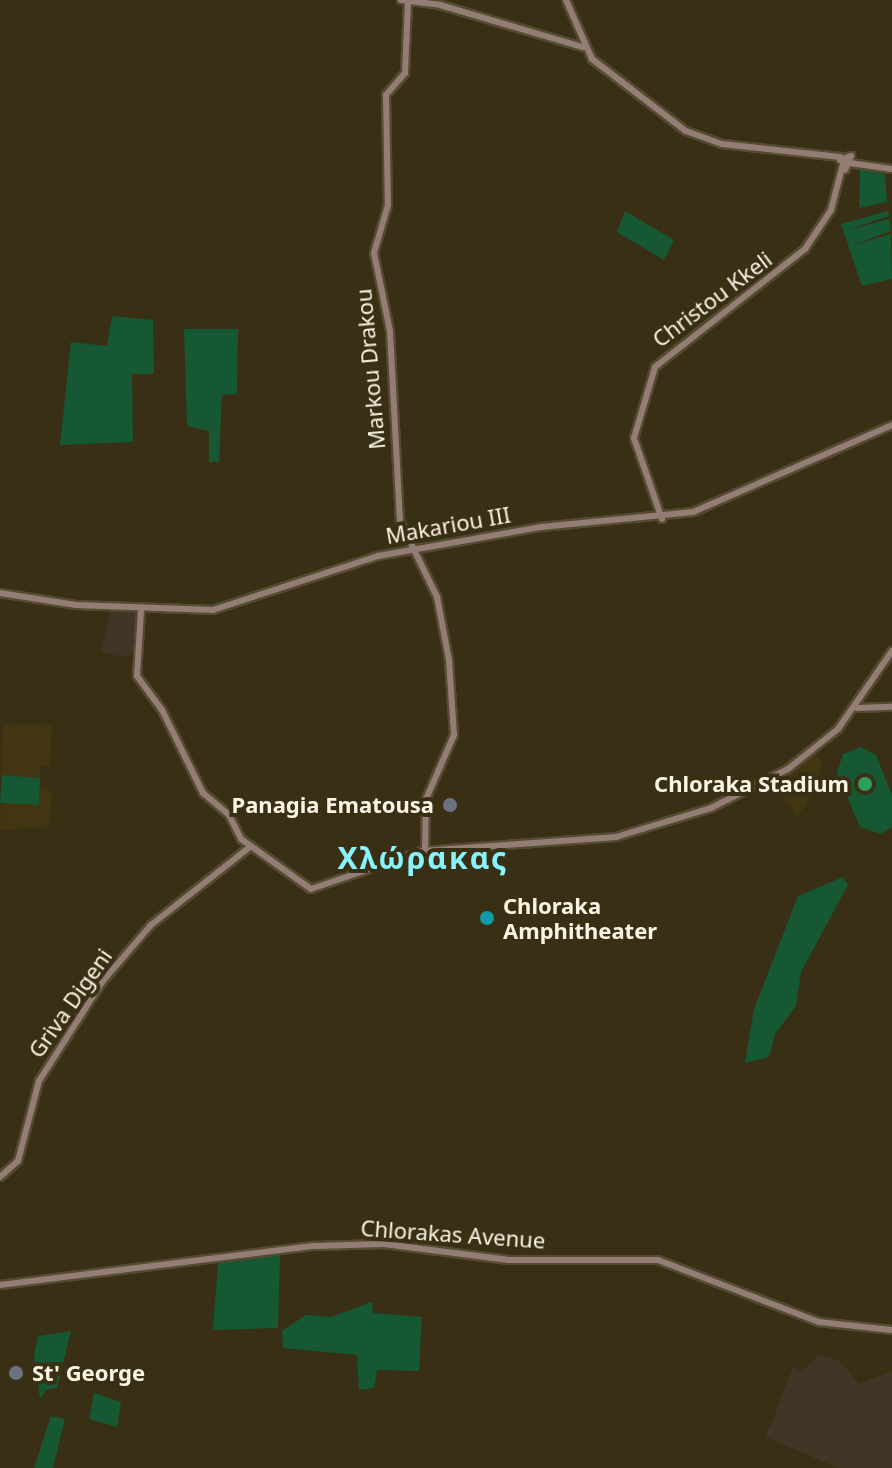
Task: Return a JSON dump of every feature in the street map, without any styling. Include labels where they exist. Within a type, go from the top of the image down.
[{"type":"main road","points":[[566,0],[583,47],[633,95],[710,142],[818,152],[892,169]]},
{"type":"main road","points":[[404,1],[440,5],[583,47]]},
{"type":"main road","name":"Markou Drakou","points":[[404,1],[405,73],[386,95],[388,205],[374,253],[390,331],[400,521],[410,550],[437,597],[454,729],[426,799],[425,851]]},
{"type":"main road","name":"Christou Kkeli","points":[[662,519],[634,438],[655,367],[796,258],[836,197],[846,160]]},
{"type":"main road","name":"Makariou III","points":[[0,593],[141,610],[236,605],[340,566],[410,550],[554,525],[662,519],[719,503],[892,425]]},
{"type":"main road","points":[[141,610],[138,680],[162,710],[203,793],[251,846],[311,889],[425,851],[632,834],[711,808],[796,763],[857,708],[892,651]]},
{"type":"main road","points":[[863,699],[879,711]]},
{"type":"main road","points":[[857,708],[879,711],[892,707]]},
{"type":"main road","name":"Griva Digeni","points":[[0,1177],[18,1161],[39,1081],[103,980],[151,925],[251,846]]},
{"type":"main road","name":"Chlorakas Avenue","points":[[0,1285],[315,1246],[384,1244],[509,1260],[658,1260],[813,1321],[892,1330]]},
{"type":"shaded area","points":[[111,609],[138,612],[135,652],[121,657],[101,651]]},
{"type":"shaded area","points":[[3,723],[52,725],[50,766],[40,766],[40,788],[52,791],[49,827],[0,830]]},
{"type":"shaded area","points":[[815,753],[822,763],[819,782],[797,819],[776,781]]},
{"type":"shaded area","points":[[820,1355],[840,1361],[859,1384],[892,1371],[892,1468],[838,1468],[766,1437],[793,1367],[801,1372]]},
{"type":"green space","points":[[860,169],[885,174],[887,202],[859,208]]},
{"type":"green space","points":[[625,211],[674,240],[664,260],[617,232]]},
{"type":"green space","points":[[888,211],[889,216],[845,231],[889,219],[891,231],[851,246],[891,234],[892,279],[862,286],[841,224]]},
{"type":"green space","points":[[112,316],[153,320],[154,374],[132,374],[133,442],[60,445],[71,342],[107,346]]},
{"type":"green space","points":[[184,329],[238,329],[237,394],[222,395],[219,462],[209,462],[209,431],[187,426]]},
{"type":"green space","name":"Chloraka Stadium","points":[[861,747],[876,755],[892,795],[892,827],[881,834],[860,827],[837,773],[843,754]]},
{"type":"green space","points":[[2,775],[40,778],[39,805],[0,803]]},
{"type":"green space","points":[[843,877],[848,885],[801,972],[796,1006],[775,1034],[769,1057],[745,1063],[754,1009],[798,896]]},
{"type":"green space","points":[[280,1255],[278,1328],[213,1330],[218,1263]]},
{"type":"green space","points":[[372,1302],[373,1313],[422,1317],[419,1371],[377,1370],[374,1388],[359,1390],[357,1355],[283,1348],[282,1331],[306,1315],[331,1317]]},
{"type":"green space","points":[[71,1331],[57,1388],[47,1389],[40,1399],[34,1357],[38,1336]]},
{"type":"green space","points":[[94,1393],[121,1402],[117,1427],[89,1419]]},
{"type":"green space","points":[[51,1416],[65,1419],[53,1468],[34,1468]]},
{"type":"place","name":"Chloraka Stadium","points":[[865,784]]},
{"type":"place","name":"Panagia Ematousa","points":[[450,805]]},
{"type":"place","name":"Chloraka Amphitheater","points":[[487,918]]},
{"type":"place","name":"St' George","points":[[16,1373]]},
{"type":"district","name":"Χλώρακας","points":[[423,858]]}]
